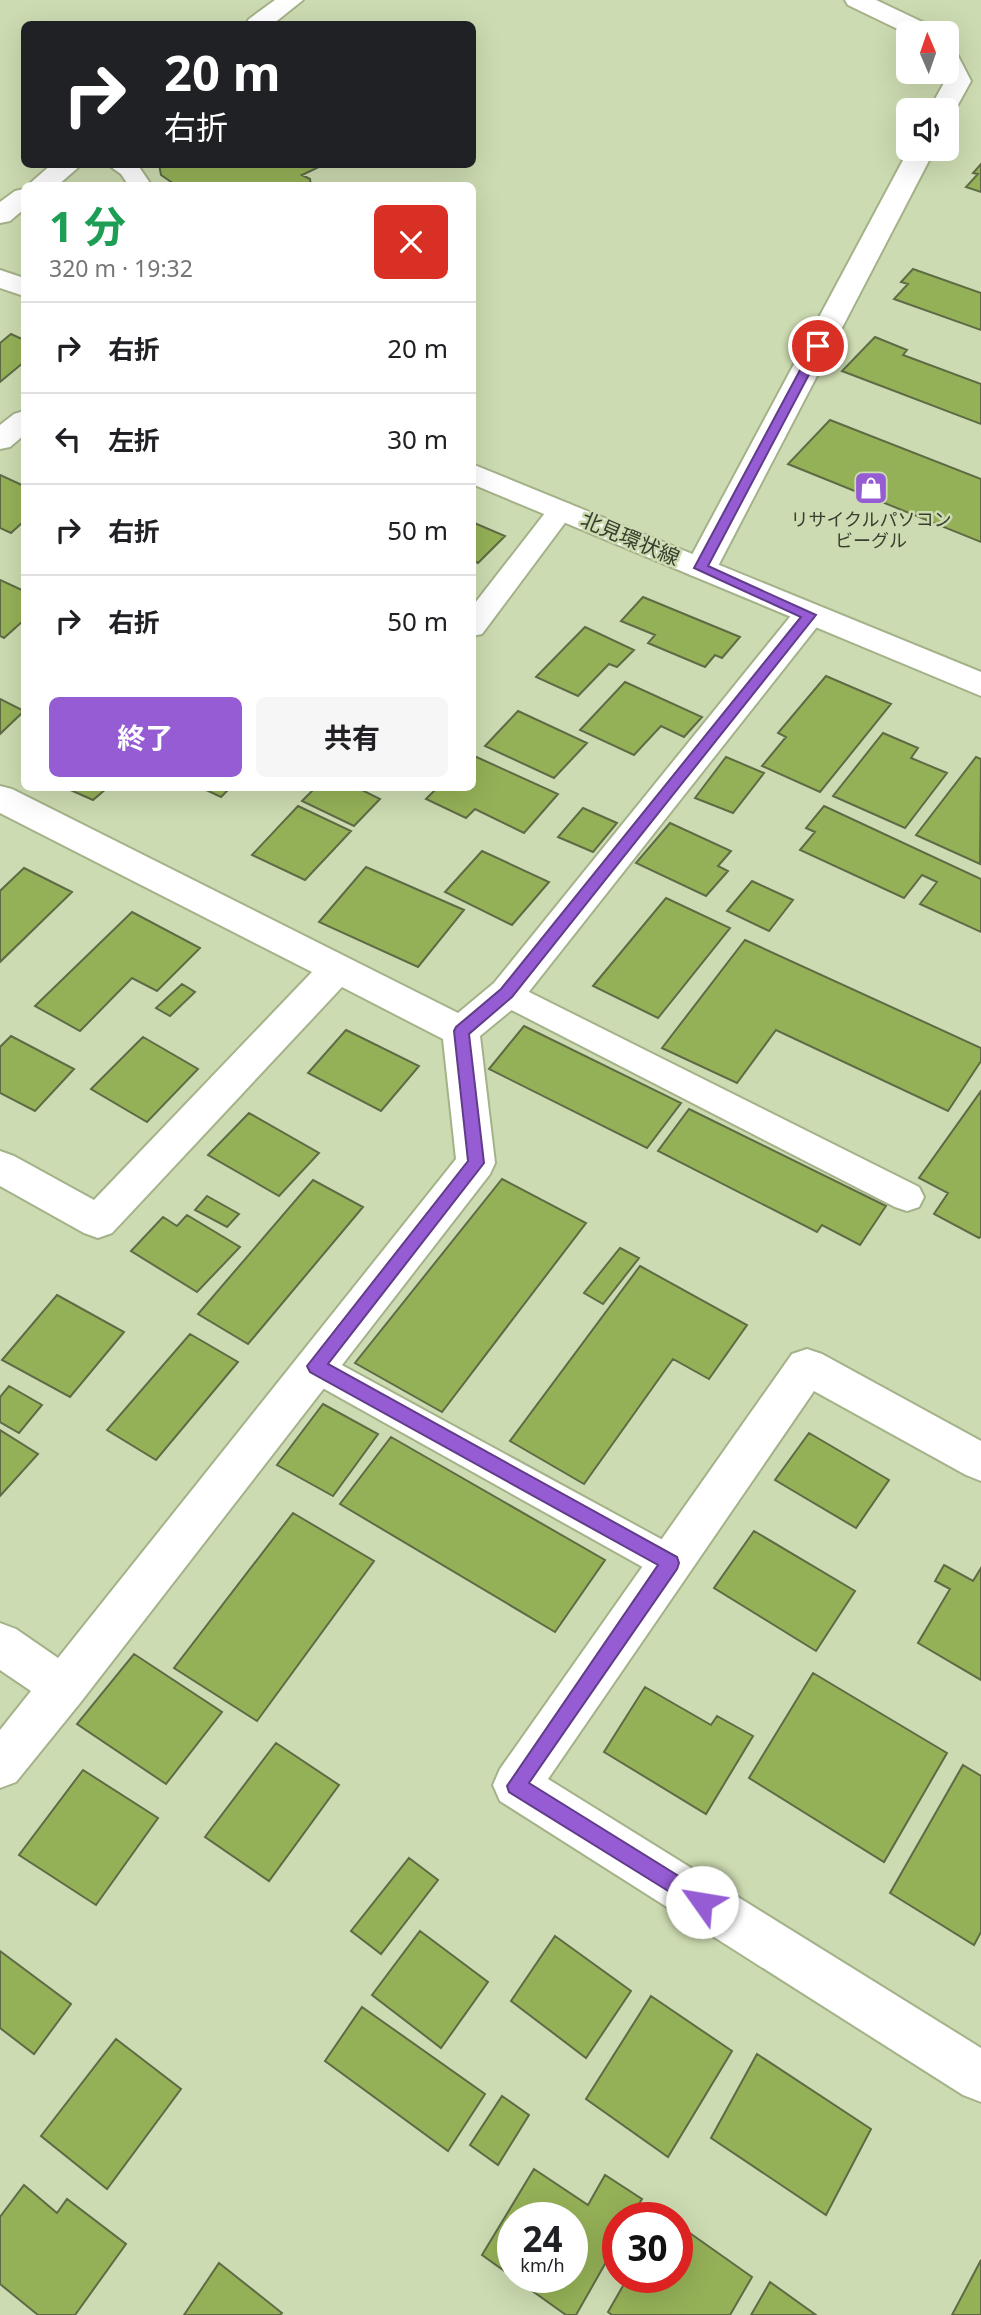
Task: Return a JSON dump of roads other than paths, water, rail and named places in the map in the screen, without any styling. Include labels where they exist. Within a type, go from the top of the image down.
[{"type":"street","points":[[262,21],[291,0]]},
{"type":"street","points":[[857,0],[901,21]]},
{"type":"street","points":[[701,568],[916,161]]},
{"type":"street","points":[[45,182],[64,168]]},
{"type":"street","points":[[0,215],[21,199]]},
{"type":"street","points":[[0,278],[21,287]]},
{"type":"street","points":[[0,440],[21,422]]},
{"type":"street","name":"北見環状線","points":[[476,475],[981,685]]},
{"type":"street","points":[[461,1031],[506,993],[809,615]]},
{"type":"street","points":[[0,799],[461,1031]]},
{"type":"street","points":[[0,1167],[98,1222],[338,968]]},
{"type":"street","points":[[0,1766],[476,1163],[461,1031]]},
{"type":"street","points":[[981,1462],[807,1367],[516,1786],[981,2077]]},
{"type":"street","points":[[0,1644],[64,1688]]},
{"type":"lane","points":[[127,168],[138,182]]},
{"type":"lane","points":[[476,622],[561,510]]},
{"type":"lane","points":[[506,993],[907,1197]]},
{"type":"lane","points":[[316,1366],[670,1563]]},
{"type":"place","name":"リサイクルパソコン ビーグル","points":[[871,488]]}]
